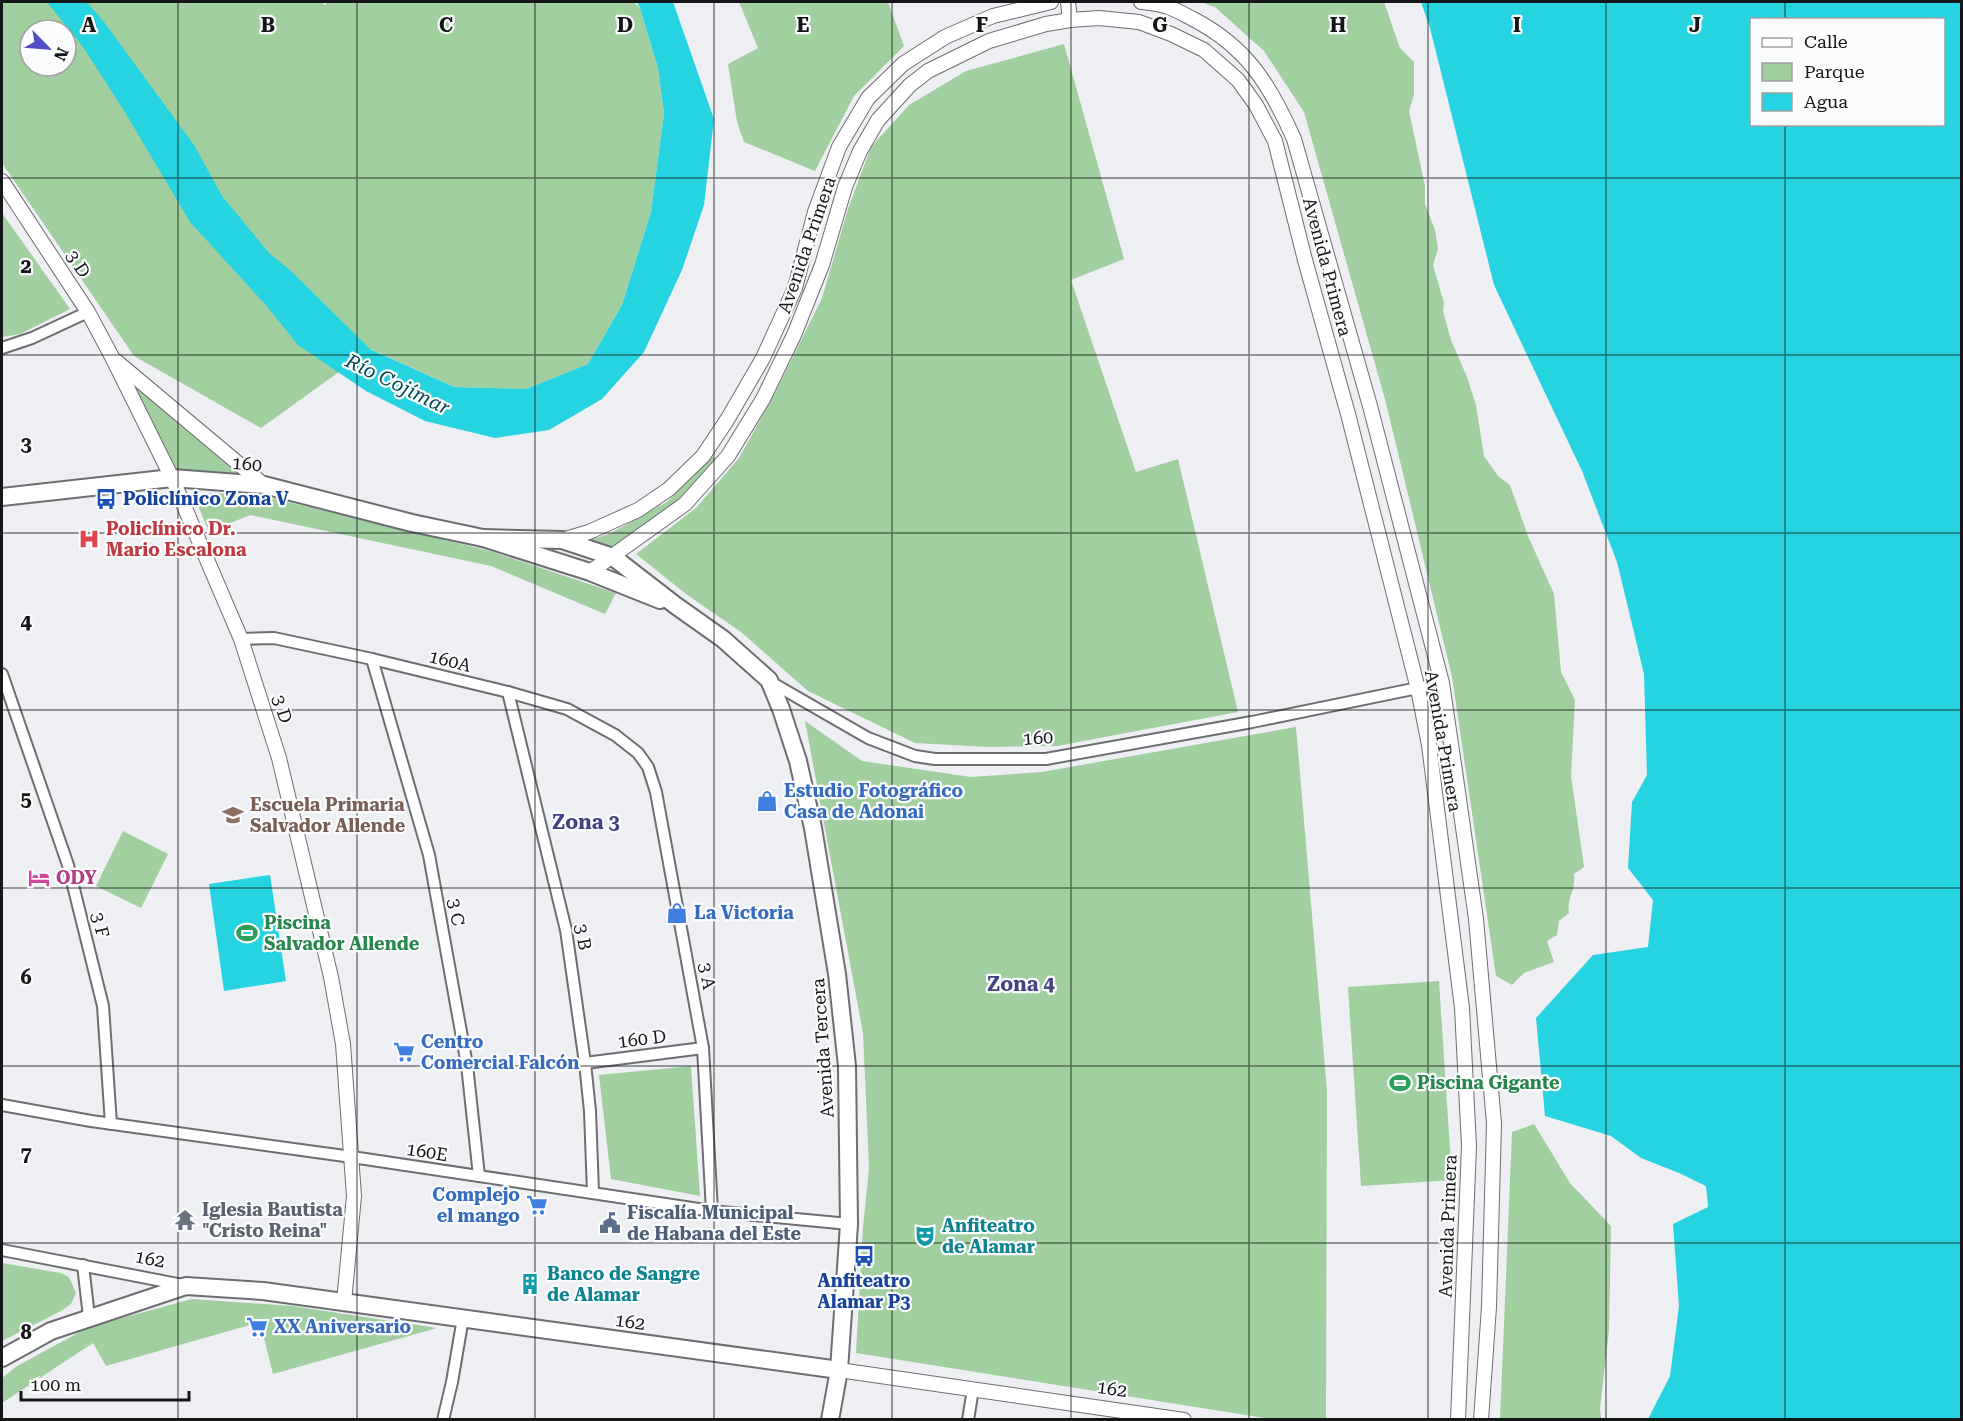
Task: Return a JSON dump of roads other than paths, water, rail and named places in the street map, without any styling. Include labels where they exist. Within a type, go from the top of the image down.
[{"type":"main road","name":"160","points":[[2,497],[172,478],[264,485],[412,523],[483,538],[590,572],[675,605]]},
{"type":"main road","name":"160","points":[[483,538],[562,540],[613,557],[723,639],[769,680]]},
{"type":"main road","points":[[562,540],[561,551],[569,566]]},
{"type":"main road","name":"Avenida Tercera","points":[[769,680],[798,761],[813,828],[837,974],[847,1066],[849,1224],[839,1370],[830,1419]]},
{"type":"main road","points":[[2,1358],[51,1331],[186,1286]]},
{"type":"main road","name":"162","points":[[186,1286],[263,1291],[839,1370]]},
{"type":"street","name":"Avenida Primera","points":[[562,540],[589,532],[638,510],[669,489],[703,456],[763,358],[795,288],[815,213],[839,147],[868,98],[903,64],[945,37],[993,16],[1051,2]]},
{"type":"street","points":[[1068,2],[1070,20]]},
{"type":"street","name":"Avenida Primera","points":[[1141,2],[1168,7],[1214,30],[1242,54],[1269,88],[1279,105],[1294,139],[1370,406],[1442,683],[1476,919],[1494,1123],[1490,1307],[1481,1419]]},
{"type":"street","name":"Avenida Primera","points":[[590,572],[685,504],[728,456],[763,399],[794,335],[822,265],[844,187],[860,151],[878,120],[910,85],[928,71],[989,41],[1046,24],[1099,18],[1139,22],[1171,34],[1204,50],[1238,80],[1256,105],[1275,141],[1348,414],[1418,689],[1429,745],[1462,1008],[1469,1146],[1458,1419]]},
{"type":"street","points":[[1276,148],[1294,139]]},
{"type":"street","name":"3 D","points":[[2,181],[88,312],[172,478],[241,639],[279,758],[331,977],[343,1044],[354,1196],[344,1302]]},
{"type":"street","points":[[2,348],[32,338],[88,312]]},
{"type":"street","points":[[112,357],[264,485]]},
{"type":"street","points":[[1348,414],[1370,406]]},
{"type":"street","name":"160A","points":[[241,639],[274,638],[508,692],[567,709],[615,735],[638,753]]},
{"type":"street","name":"3 C","points":[[372,659],[429,855],[467,1065],[479,1176]]},
{"type":"street","name":"3 F","points":[[2,674],[68,865],[101,996],[111,1124]]},
{"type":"street","name":"160","points":[[769,680],[868,738],[915,756],[946,759],[1046,759],[1252,722],[1442,683]]},
{"type":"street","name":"3 B","points":[[508,692],[566,930],[585,1063],[590,1112],[593,1193]]},
{"type":"street","name":"3 A","points":[[638,753],[648,767],[656,792],[703,1048],[712,1211]]},
{"type":"street","name":"160 D","points":[[585,1063],[703,1048]]},
{"type":"street","name":"160E","points":[[2,1106],[111,1124],[352,1157],[712,1211],[849,1224]]},
{"type":"street","name":"162","points":[[2,1250],[186,1286]]},
{"type":"street","points":[[83,1265],[89,1317]]},
{"type":"street","points":[[443,1419],[463,1318]]},
{"type":"street","name":"162","points":[[839,1370],[1184,1419]]},
{"type":"street","points":[[968,1419],[973,1389]]},
{"type":"water","name":"Río Cojímar","points":[[47,2],[87,2],[194,145],[222,196],[270,254],[290,270],[370,349],[454,387],[526,389],[588,364],[622,305],[651,212],[664,113],[658,68],[637,2],[673,2],[714,119],[704,205],[682,270],[644,352],[602,399],[549,430],[495,438],[425,421],[366,391],[298,345],[265,304],[190,222],[123,109],[78,41],[78,18],[60,18]]},
{"type":"water","points":[[1421,2],[1961,2],[1961,1419],[1648,1419],[1670,1376],[1679,1306],[1673,1224],[1708,1207],[1706,1186],[1641,1158],[1611,1136],[1545,1116],[1536,1018],[1593,955],[1648,947],[1653,900],[1628,868],[1632,802],[1647,775],[1644,674],[1617,562],[1582,471],[1494,285],[1430,28]]},
{"type":"water","name":"Piscina Salvador Allende","points":[[270,875],[286,981],[224,991],[209,884]]},
{"type":"place","name":"Policlínico Zona V","points":[[106,499]]},
{"type":"place","name":"Policlínico Dr. Mario Escalona","points":[[89,539]]},
{"type":"place","name":"Estudio Fotográfico Casa de Adonai","points":[[767,801]]},
{"type":"place","name":"Escuela Primaria Salvador Allende","points":[[233,815]]},
{"type":"place","name":"ODY","points":[[39,878]]},
{"type":"place","name":"La Victoria","points":[[677,913]]},
{"type":"place","name":"Piscina Salvador Allende","points":[[247,933]]},
{"type":"place","name":"Centro Comercial Falcón","points":[[404,1052]]},
{"type":"place","name":"Piscina Gigante","points":[[1400,1083]]},
{"type":"place","name":"Complejo el mango","points":[[537,1205]]},
{"type":"place","name":"Iglesia Bautista \"Cristo Reina\"","points":[[185,1220]]},
{"type":"place","name":"Fiscalía Municipal de Habana del Este","points":[[610,1223]]},
{"type":"place","name":"Anfiteatro de Alamar","points":[[925,1236]]},
{"type":"place","name":"Anfiteatro Alamar P3","points":[[864,1256]]},
{"type":"place","name":"Banco de Sangre de Alamar","points":[[530,1284]]},
{"type":"place","name":"XX Aniversario","points":[[257,1327]]},
{"type":"district","name":"Zona 3","points":[[586,822]]},
{"type":"district","name":"Zona 4","points":[[1021,984]]}]
